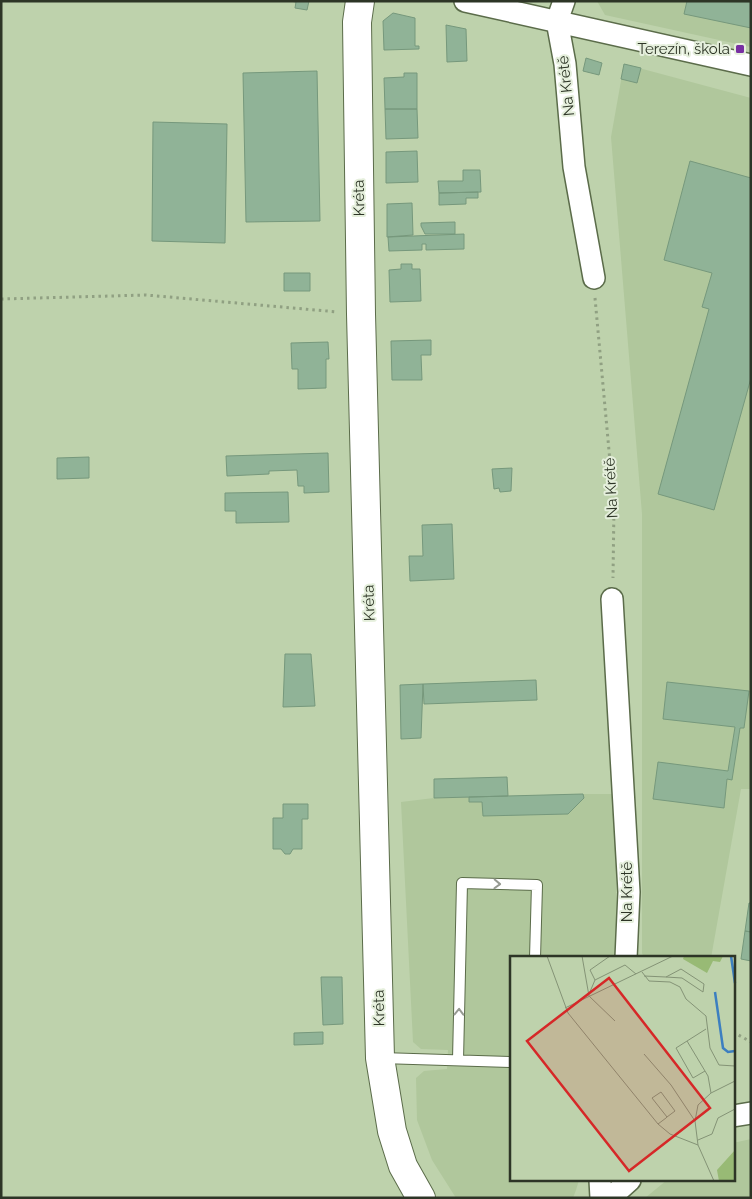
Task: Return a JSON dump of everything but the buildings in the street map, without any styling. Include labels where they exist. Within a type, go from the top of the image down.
[{"type":"street","name":"Kréta","points":[[360,1],[357,22],[361,314],[380,1058],[392,1131],[403,1166],[421,1198]]},
{"type":"street","points":[[465,1],[563,7],[751,65]]},
{"type":"street","name":"Na Krétě","points":[[563,7],[565,64],[574,167],[594,278]]},
{"type":"street","name":"Na Krétě","points":[[612,599],[629,892],[626,956]]},
{"type":"street","points":[[734,1116],[751,1113]]},
{"type":"street","points":[[600,1182],[601,1198]]},
{"type":"street","points":[[610,1198],[628,1182]]},
{"type":"lane","points":[[458,1060],[462,883],[537,886],[536,956]]},
{"type":"lane","points":[[380,1058],[510,1062]]},
{"type":"path","name":"Na Krétě","points":[[594,278],[614,505],[612,599]]},
{"type":"path","points":[[1,299],[146,295],[361,314]]},
{"type":"path","points":[[734,1033],[751,1042]]},
{"type":"shaded area","points":[[597,1],[751,1],[751,47],[605,15]]},
{"type":"shaded area","points":[[624,64],[751,98],[751,789],[741,789],[711,956],[643,956],[642,953],[642,514],[611,137]]},
{"type":"shaded area","points":[[615,794],[617,956],[510,956],[510,1182],[578,1182],[573,1198],[456,1198],[432,1160],[417,1120],[416,1078],[424,1071],[447,1069],[448,1050],[421,1049],[413,1042],[401,802],[434,798]]},
{"type":"shaded area","points":[[751,1139],[751,1198],[645,1198],[665,1182],[734,1182],[734,1143]]},
{"type":"place","name":"Terezín, škola","points":[[740,49]]}]
